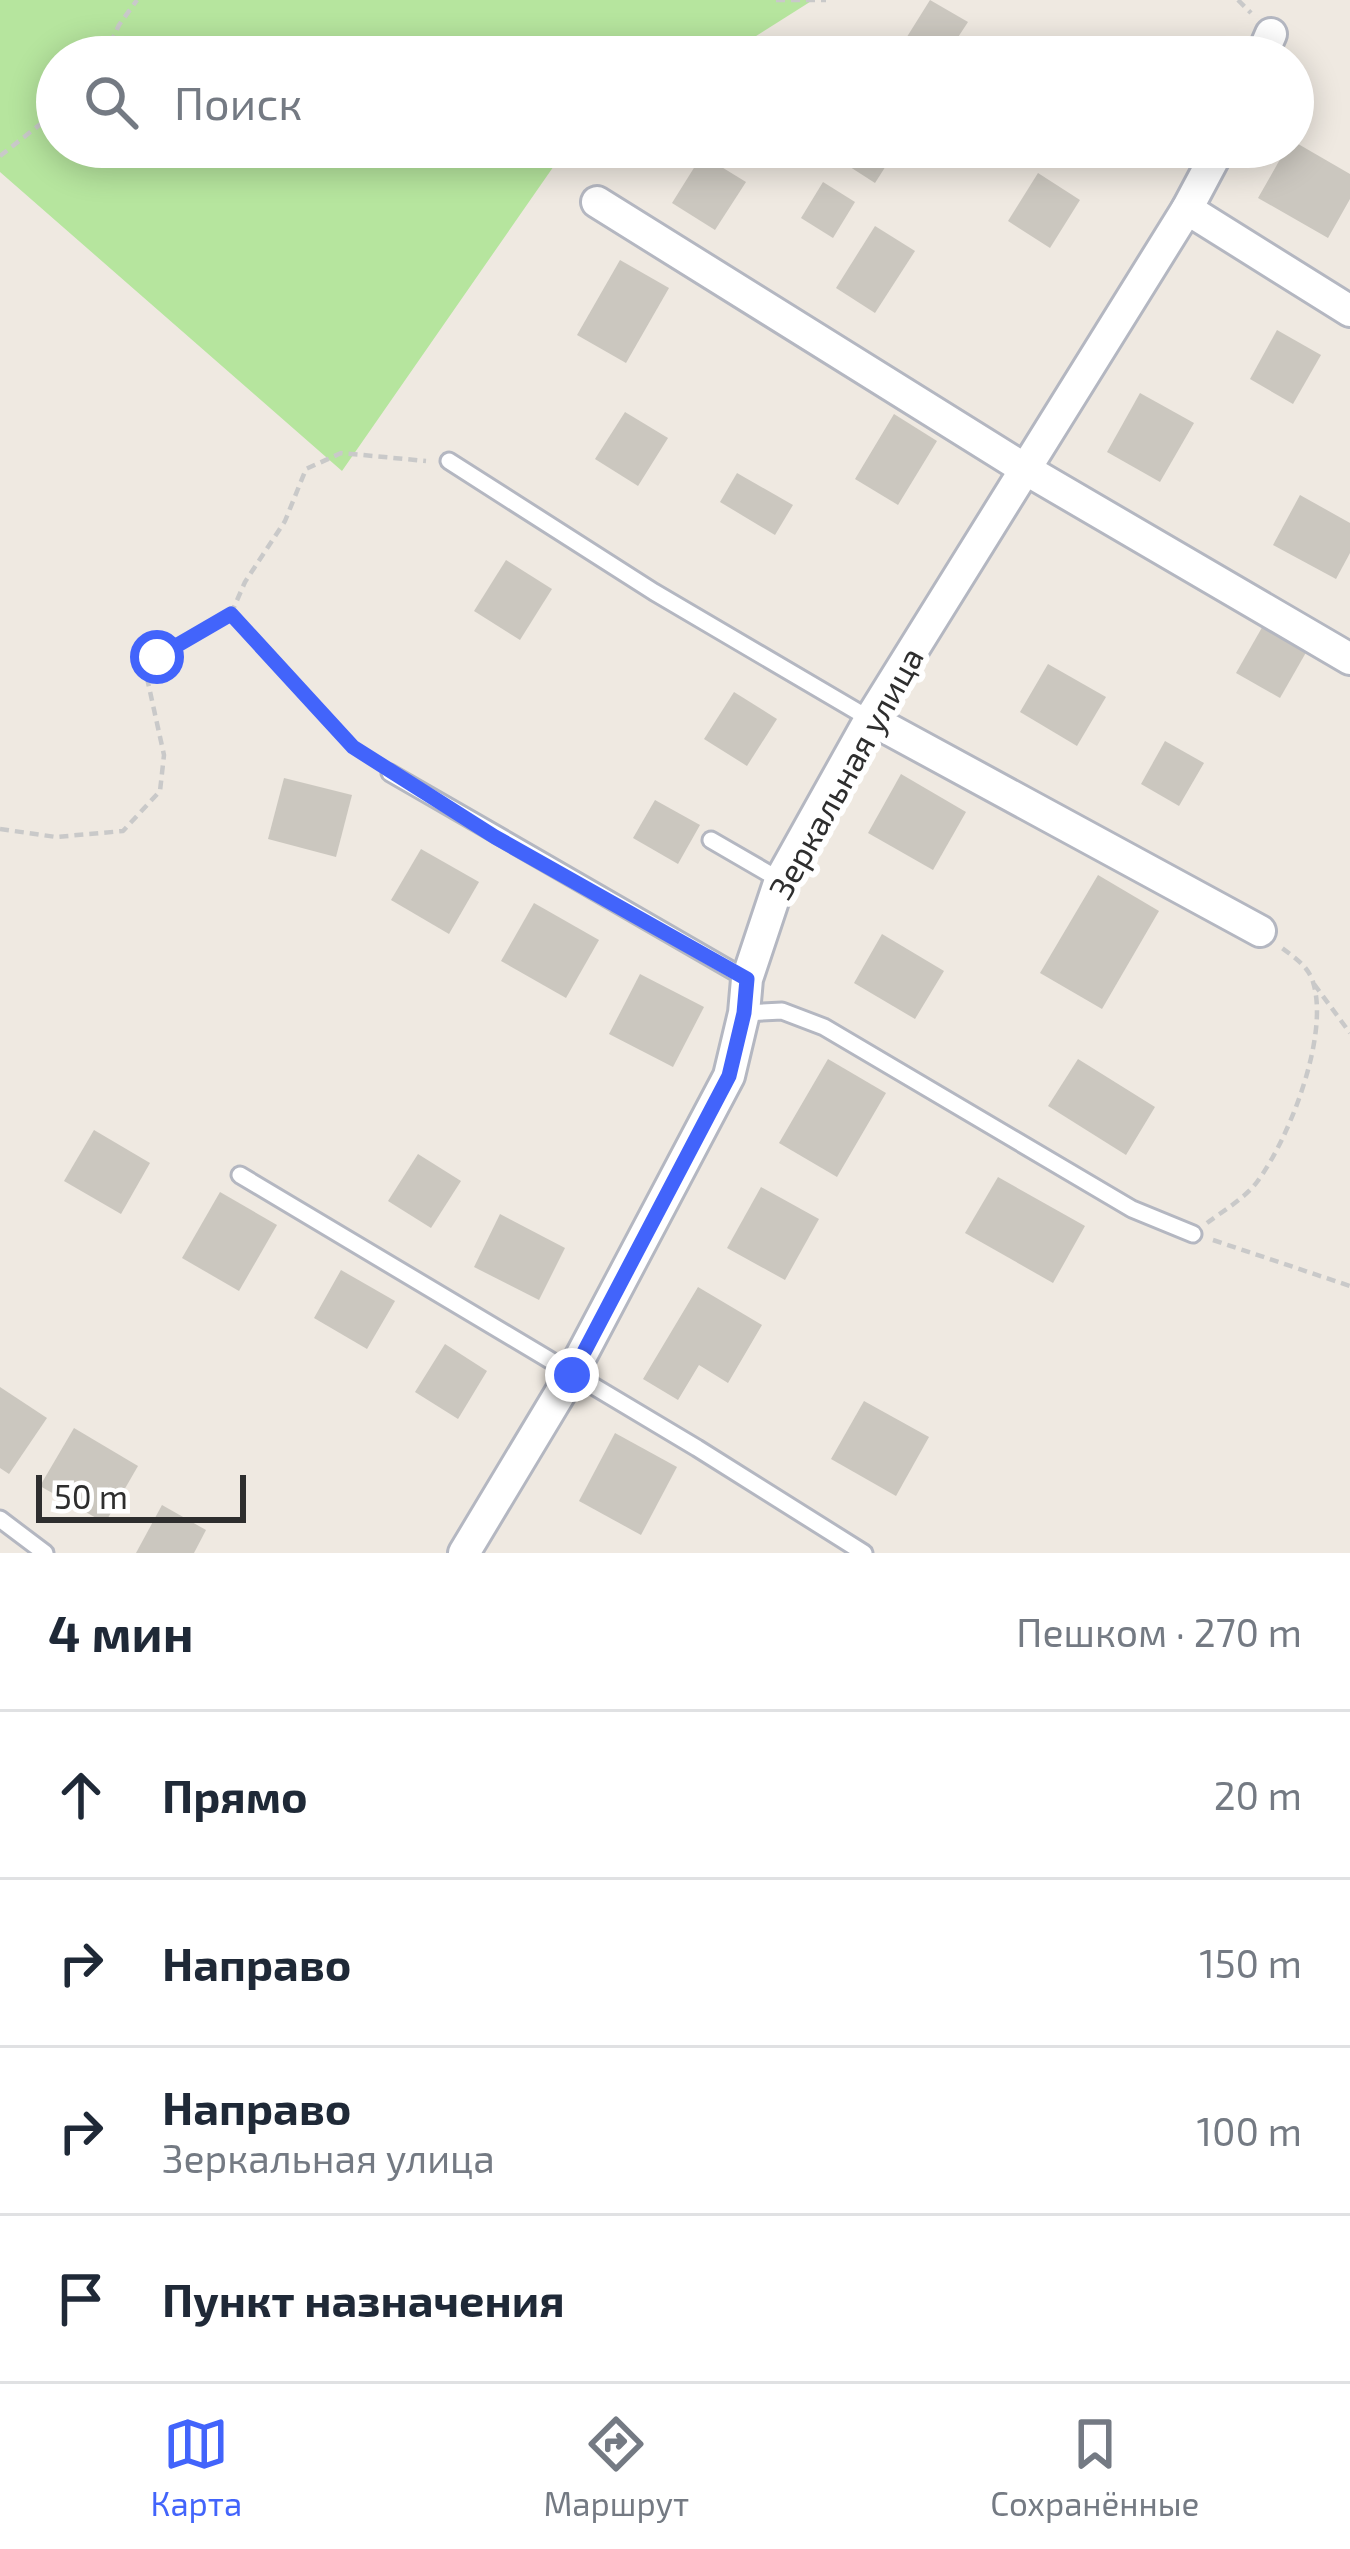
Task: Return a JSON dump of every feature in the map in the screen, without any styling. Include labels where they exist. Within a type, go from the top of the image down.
[{"type":"street","name":"Зеркальная улица","points":[[464,1553],[572,1375],[729,1076],[747,979],[780,880],[871,719],[1208,168]]},
{"type":"street","points":[[597,202],[1025,469],[1350,659]]},
{"type":"street","points":[[1186,209],[1350,311]]},
{"type":"street","points":[[871,719],[1259,931]]},
{"type":"lane","points":[[448,461],[654,592],[871,719]]},
{"type":"lane","points":[[390,773],[747,979]]},
{"type":"lane","points":[[711,840],[780,880]]},
{"type":"lane","points":[[744,1013],[782,1011],[824,1028],[1132,1209],[1193,1234]]},
{"type":"lane","points":[[240,1175],[864,1553]]},
{"type":"lane","points":[[0,1519],[45,1553]]},
{"type":"path","points":[[113,36],[137,0]]},
{"type":"path","points":[[776,0],[826,0]]},
{"type":"path","points":[[0,156],[36,128]]},
{"type":"path","points":[[0,829],[56,837],[123,831],[160,791],[164,755],[147,678],[157,657],[231,614],[245,582],[285,521],[306,469],[341,453],[448,461]]},
{"type":"path","points":[[231,614],[353,747],[390,773]]},
{"type":"path","points":[[1259,931],[1303,964],[1350,1033]]},
{"type":"path","points":[[1193,1234],[1254,1186],[1286,1135],[1314,1052],[1314,984]]},
{"type":"path","points":[[1193,1234],[1350,1286]]},
{"type":"green space","points":[[0,0],[813,0],[756,36],[36,36],[36,168],[553,168],[342,471],[0,172]]},
{"type":"building","points":[[930,0],[968,22],[959,36],[908,36]]},
{"type":"building","points":[[1314,153],[1350,174],[1350,199],[1328,238],[1258,198],[1275,168],[1314,168]]},
{"type":"building","points":[[694,168],[723,168],[746,182],[715,230],[672,203]]},
{"type":"building","points":[[852,168],[885,168],[875,183]]},
{"type":"building","points":[[1038,173],[1080,200],[1050,248],[1008,221]]},
{"type":"building","points":[[823,182],[855,202],[833,238],[801,218]]},
{"type":"building","points":[[875,226],[915,251],[875,313],[836,288]]},
{"type":"building","points":[[620,260],[669,288],[626,363],[577,335]]},
{"type":"building","points":[[1277,330],[1321,355],[1293,404],[1250,379]]},
{"type":"building","points":[[1140,393],[1194,423],[1160,482],[1107,452]]},
{"type":"building","points":[[625,412],[668,438],[638,486],[595,459]]},
{"type":"building","points":[[894,414],[937,441],[898,505],[855,479]]},
{"type":"building","points":[[737,473],[793,505],[775,535],[720,502]]},
{"type":"building","points":[[1300,495],[1350,523],[1350,553],[1336,579],[1273,545]]},
{"type":"building","points":[[506,560],[552,589],[520,640],[474,611]]},
{"type":"building","points":[[1264,624],[1308,649],[1280,698],[1236,673]]},
{"type":"building","points":[[1048,664],[1106,697],[1077,746],[1020,712]]},
{"type":"building","points":[[734,692],[777,719],[747,766],[704,739]]},
{"type":"building","points":[[1165,741],[1204,763],[1179,806],[1141,784]]},
{"type":"building","points":[[901,774],[966,812],[933,870],[868,833]]},
{"type":"building","points":[[284,778],[352,795],[336,857],[268,839]]},
{"type":"building","points":[[655,800],[700,825],[678,864],[633,838]]},
{"type":"building","points":[[421,849],[479,882],[449,934],[391,900]]},
{"type":"building","points":[[1098,875],[1159,911],[1102,1009],[1040,973]]},
{"type":"building","points":[[534,903],[599,940],[566,998],[501,961]]},
{"type":"building","points":[[882,934],[944,971],[915,1019],[854,983]]},
{"type":"building","points":[[640,974],[704,1007],[673,1067],[609,1034]]},
{"type":"building","points":[[828,1059],[886,1093],[837,1177],[779,1143]]},
{"type":"building","points":[[1078,1059],[1155,1107],[1126,1155],[1048,1106]]},
{"type":"building","points":[[94,1130],[150,1163],[121,1214],[64,1181]]},
{"type":"building","points":[[418,1154],[461,1181],[431,1228],[388,1201]]},
{"type":"building","points":[[998,1177],[1085,1226],[1053,1283],[965,1233]]},
{"type":"building","points":[[761,1187],[819,1219],[785,1280],[727,1248]]},
{"type":"building","points":[[220,1192],[277,1225],[239,1291],[182,1258]]},
{"type":"building","points":[[500,1214],[565,1248],[539,1300],[474,1267]]},
{"type":"building","points":[[341,1270],[395,1301],[367,1349],[314,1318]]},
{"type":"building","points":[[698,1287],[762,1325],[728,1383],[699,1365],[678,1400],[643,1379]]},
{"type":"building","points":[[445,1344],[487,1371],[458,1419],[415,1392]]},
{"type":"building","points":[[0,1387],[47,1418],[9,1474],[0,1468]]},
{"type":"building","points":[[864,1401],[929,1437],[896,1496],[831,1459]]},
{"type":"building","points":[[74,1428],[138,1466],[105,1523],[40,1486]]},
{"type":"building","points":[[615,1433],[677,1467],[641,1535],[579,1501]]},
{"type":"building","points":[[162,1505],[206,1530],[194,1553],[136,1553]]},
{"type":"route","points":[[157,657],[231,614],[353,747],[495,837],[747,979],[729,1076],[572,1375]]}]
